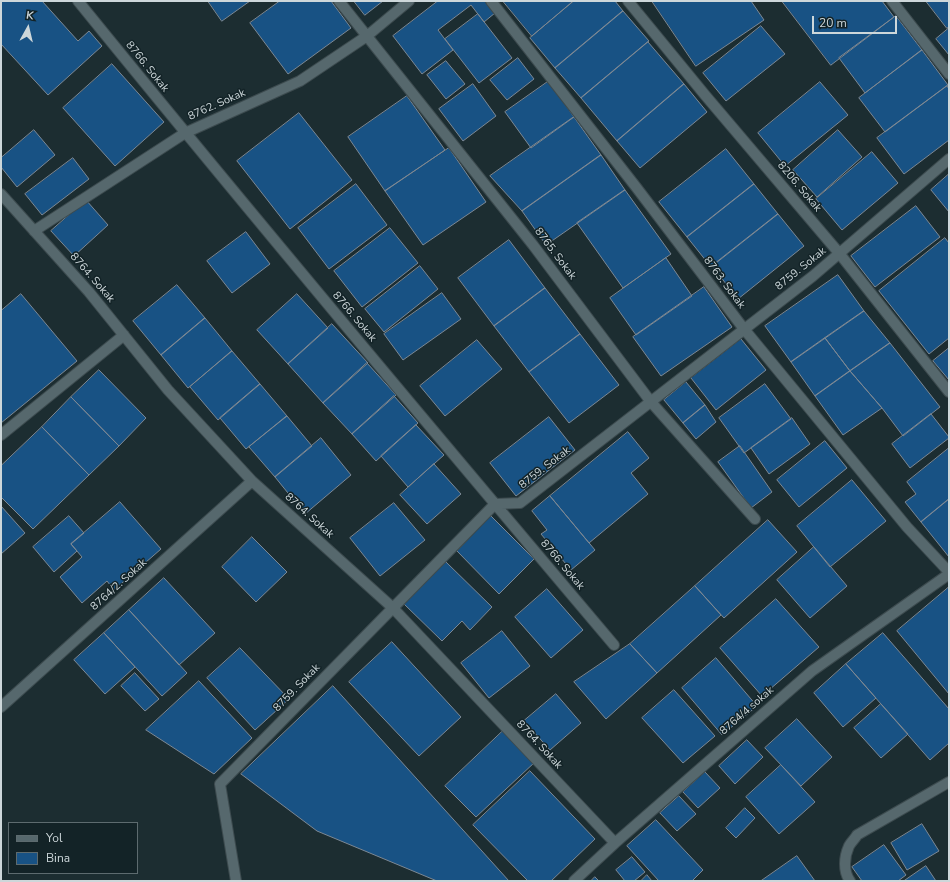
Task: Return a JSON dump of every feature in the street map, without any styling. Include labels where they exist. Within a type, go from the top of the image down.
[{"type":"street","name":"8766. Sokak","points":[[78,1],[185,133],[614,645]]},
{"type":"street","name":"8765. Sokak","points":[[340,1],[534,245],[651,402],[756,519]]},
{"type":"street","name":"8762. Sokak","points":[[34,231],[185,133],[300,81],[367,36],[409,1]]},
{"type":"street","name":"8763. Sokak","points":[[491,1],[636,187],[744,329],[907,527],[949,573]]},
{"type":"street","name":"8206. Sokak","points":[[628,1],[704,95],[840,253],[949,392]]},
{"type":"street","points":[[892,1],[949,74]]},
{"type":"street","name":"8759. Sokak","points":[[236,881],[220,784],[392,608],[495,504],[520,503],[813,276],[949,159]]},
{"type":"street","name":"8764. Sokak","points":[[1,194],[90,292],[168,390],[252,481],[392,608],[615,843]]},
{"type":"street","points":[[1,434],[124,336]]},
{"type":"street","name":"8764/2. Sokak","points":[[1,707],[252,481]]},
{"type":"street","name":"8764/4 sokak","points":[[574,881],[615,843],[812,671],[949,573]]},
{"type":"street","points":[[850,881],[845,867],[845,856],[857,835],[949,782]]},
{"type":"building","points":[[1,1],[42,1],[78,41],[89,31],[102,46],[48,95],[1,44]]},
{"type":"building","points":[[208,1],[250,1],[222,21]]},
{"type":"building","points":[[280,1],[331,1],[351,28],[288,74],[250,23]]},
{"type":"building","points":[[354,1],[383,1],[365,15]]},
{"type":"building","points":[[438,1],[486,1],[495,13],[484,22],[471,5],[438,30],[453,50],[422,74],[393,36]]},
{"type":"building","points":[[503,1],[571,1],[572,2],[532,36]]},
{"type":"building","points":[[574,1],[615,1],[623,11],[555,68],[530,38]]},
{"type":"building","points":[[652,1],[751,1],[764,20],[696,66]]},
{"type":"building","points":[[782,1],[882,1],[894,17],[831,65]]},
{"type":"building","points":[[926,1],[949,1],[949,27],[947,28]]},
{"type":"building","points":[[623,11],[649,41],[581,98],[555,68]]},
{"type":"building","points":[[478,14],[512,58],[479,83],[445,39]]},
{"type":"building","points":[[896,16],[922,50],[865,93],[839,58]]},
{"type":"building","points":[[761,26],[785,54],[726,101],[703,73]]},
{"type":"building","points":[[949,28],[949,55],[936,39]]},
{"type":"building","points":[[648,42],[684,84],[617,141],[581,98]]},
{"type":"building","points":[[922,50],[948,85],[885,132],[859,98]]},
{"type":"building","points":[[518,58],[534,79],[507,100],[490,80]]},
{"type":"building","points":[[446,61],[465,84],[446,99],[427,75]]},
{"type":"building","points":[[112,64],[164,122],[115,166],[63,108]]},
{"type":"building","points":[[549,81],[574,117],[531,148],[505,112]]},
{"type":"building","points":[[820,82],[848,115],[785,166],[758,133]]},
{"type":"building","points":[[473,84],[496,116],[463,141],[439,109]]},
{"type":"building","points":[[684,84],[707,112],[640,168],[617,141]]},
{"type":"building","points":[[947,86],[949,89],[949,140],[904,174],[877,138]]},
{"type":"building","points":[[407,96],[445,150],[385,191],[348,137]]},
{"type":"building","points":[[299,113],[352,180],[290,229],[237,161]]},
{"type":"building","points":[[574,117],[601,155],[522,211],[490,176]]},
{"type":"building","points":[[34,130],[55,155],[17,187],[1,167],[1,158]]},
{"type":"building","points":[[838,130],[862,157],[817,197],[793,170]]},
{"type":"building","points":[[449,148],[486,202],[423,245],[385,191]]},
{"type":"building","points":[[726,149],[754,184],[687,237],[659,202]]},
{"type":"building","points":[[872,152],[898,183],[842,230],[816,199]]},
{"type":"building","points":[[601,155],[625,190],[546,245],[522,211]]},
{"type":"building","points":[[73,158],[89,179],[42,215],[25,194]]},
{"type":"building","points":[[949,174],[949,212],[931,190]]},
{"type":"building","points":[[356,184],[387,225],[329,269],[298,228]]},
{"type":"building","points":[[754,184],[778,214],[711,267],[687,237]]},
{"type":"building","points":[[625,190],[671,254],[623,288],[577,223]]},
{"type":"building","points":[[86,200],[108,225],[74,256],[51,231]]},
{"type":"building","points":[[916,206],[940,237],[875,287],[851,256]]},
{"type":"building","points":[[778,214],[804,246],[738,299],[712,266]]},
{"type":"building","points":[[390,228],[418,263],[362,307],[334,271]]},
{"type":"building","points":[[246,232],[270,264],[232,293],[207,261]]},
{"type":"building","points":[[945,238],[949,243],[949,338],[929,354],[879,291]]},
{"type":"building","points":[[509,240],[545,288],[494,326],[458,278]]},
{"type":"building","points":[[666,258],[692,296],[636,335],[610,298]]},
{"type":"building","points":[[420,266],[438,289],[384,332],[365,309]]},
{"type":"building","points":[[838,275],[864,311],[791,362],[765,326]]},
{"type":"building","points":[[177,285],[205,318],[161,355],[133,321]]},
{"type":"building","points":[[704,287],[732,327],[661,376],[633,337]]},
{"type":"building","points":[[545,288],[580,334],[529,372],[494,326]]},
{"type":"building","points":[[442,293],[461,319],[403,360],[384,334]]},
{"type":"building","points":[[21,294],[77,361],[1,423],[1,311]]},
{"type":"building","points":[[297,294],[328,328],[288,364],[257,330]]},
{"type":"building","points":[[864,311],[890,343],[850,371],[825,338]]},
{"type":"building","points":[[205,318],[232,351],[188,388],[161,355]]},
{"type":"building","points":[[332,324],[368,363],[323,403],[288,364]]},
{"type":"building","points":[[580,334],[619,385],[569,423],[529,372]]},
{"type":"building","points":[[825,338],[850,371],[815,396],[791,362]]},
{"type":"building","points":[[741,339],[766,370],[716,410],[691,378]]},
{"type":"building","points":[[477,340],[502,369],[445,416],[420,386]]},
{"type":"building","points":[[890,343],[940,407],[903,436],[882,408],[850,371]]},
{"type":"building","points":[[949,348],[949,380],[933,361]]},
{"type":"building","points":[[232,351],[260,384],[218,420],[190,387]]},
{"type":"building","points":[[367,363],[396,395],[352,434],[323,403]]},
{"type":"building","points":[[99,370],[146,418],[119,446],[71,397]]},
{"type":"building","points":[[850,371],[882,408],[843,435],[815,396]]},
{"type":"building","points":[[686,382],[705,405],[683,423],[664,400]]},
{"type":"building","points":[[260,384],[287,416],[246,449],[220,418]]},
{"type":"building","points":[[765,384],[791,419],[744,453],[719,418]]},
{"type":"building","points":[[394,396],[418,423],[376,461],[352,434]]},
{"type":"building","points":[[71,397],[119,446],[89,475],[42,427]]},
{"type":"building","points":[[705,405],[716,422],[696,439],[683,423]]},
{"type":"building","points":[[931,414],[949,438],[910,468],[892,444]]},
{"type":"building","points":[[287,416],[312,446],[275,477],[249,447]]},
{"type":"building","points":[[549,417],[575,450],[516,496],[490,463]]},
{"type":"building","points":[[792,418],[810,444],[769,474],[751,448]]},
{"type":"building","points":[[416,425],[444,455],[408,487],[381,456]]},
{"type":"building","points":[[42,427],[89,475],[33,529],[1,497],[1,466]]},
{"type":"building","points":[[628,432],[649,458],[631,473],[648,494],[589,543],[550,496]]},
{"type":"building","points":[[321,438],[351,475],[305,514],[275,477]]},
{"type":"building","points":[[825,441],[847,468],[799,507],[777,480]]},
{"type":"building","points":[[740,446],[772,492],[751,508],[718,462]]},
{"type":"building","points":[[949,448],[949,499],[921,522],[905,502],[916,494],[907,482]]},
{"type":"building","points":[[434,464],[461,494],[427,524],[400,495]]},
{"type":"building","points":[[852,480],[886,521],[830,567],[797,526]]},
{"type":"building","points":[[550,496],[595,550],[571,570],[541,534],[547,530],[532,511]]},
{"type":"building","points":[[949,499],[949,557],[921,522]]},
{"type":"building","points":[[120,502],[161,549],[114,590],[107,581],[82,603],[60,577],[82,557],[71,544]]},
{"type":"building","points":[[394,503],[425,540],[380,576],[350,538]]},
{"type":"building","points":[[1,506],[25,533],[1,554]]},
{"type":"building","points":[[69,516],[84,533],[71,544],[77,551],[54,572],[33,547]]},
{"type":"building","points":[[491,516],[534,559],[499,594],[457,551]]},
{"type":"building","points":[[768,520],[797,552],[724,618],[695,586]]},
{"type":"building","points":[[252,537],[287,572],[256,602],[222,567]]},
{"type":"building","points":[[814,547],[847,586],[810,618],[777,580]]},
{"type":"building","points":[[446,562],[492,607],[470,630],[462,621],[442,641],[404,604]]},
{"type":"building","points":[[164,578],[215,633],[179,665],[129,610]]},
{"type":"building","points":[[695,586],[721,615],[657,673],[630,644]]},
{"type":"building","points":[[949,587],[949,694],[897,631]]},
{"type":"building","points":[[547,589],[583,630],[551,658],[515,617]]},
{"type":"building","points":[[776,599],[819,647],[762,696],[720,648]]},
{"type":"building","points":[[129,610],[187,673],[162,696],[104,633]]},
{"type":"building","points":[[502,631],[530,666],[489,698],[461,663]]},
{"type":"building","points":[[104,633],[135,667],[105,694],[74,660]]},
{"type":"building","points":[[883,633],[949,709],[949,743],[930,760],[846,664]]},
{"type":"building","points":[[392,642],[461,717],[419,756],[349,682]]},
{"type":"building","points":[[630,644],[657,673],[606,719],[574,682]]},
{"type":"building","points":[[240,648],[289,699],[255,730],[207,678]]},
{"type":"building","points":[[716,658],[757,706],[722,735],[682,688]]},
{"type":"building","points":[[846,664],[876,698],[843,727],[814,693]]},
{"type":"building","points":[[135,673],[159,699],[145,711],[121,686]]},
{"type":"building","points":[[199,681],[252,738],[214,774],[146,730]]},
{"type":"building","points":[[333,686],[509,881],[437,881],[317,831],[241,774]]},
{"type":"building","points":[[674,690],[715,736],[683,763],[642,718]]},
{"type":"building","points":[[556,694],[581,723],[550,750],[524,721]]},
{"type":"building","points":[[881,704],[908,734],[881,758],[854,728]]},
{"type":"building","points":[[797,719],[832,757],[801,786],[765,748]]},
{"type":"building","points":[[504,730],[535,762],[476,817],[445,786]]},
{"type":"building","points":[[747,740],[763,757],[735,784],[719,766]]},
{"type":"building","points":[[781,765],[815,802],[779,834],[746,797]]},
{"type":"building","points":[[530,771],[595,839],[551,881],[528,881],[473,825]]},
{"type":"building","points":[[705,772],[720,788],[698,808],[683,792]]},
{"type":"building","points":[[679,796],[696,814],[677,831],[660,813]]},
{"type":"building","points":[[745,808],[755,818],[736,838],[726,828]]},
{"type":"building","points":[[656,820],[703,870],[692,881],[659,881],[627,846]]},
{"type":"building","points":[[922,824],[939,851],[907,870],[891,843]]},
{"type":"building","points":[[884,845],[906,875],[898,881],[862,881],[852,867]]},
{"type":"building","points":[[797,856],[815,881],[761,881]]},
{"type":"building","points":[[632,857],[645,872],[634,881],[625,881],[616,870]]},
{"type":"building","points":[[926,866],[936,881],[904,881]]},
{"type":"building","points":[[647,875],[652,881],[641,881]]},
{"type":"building","points":[[595,877],[599,881],[591,881]]}]
